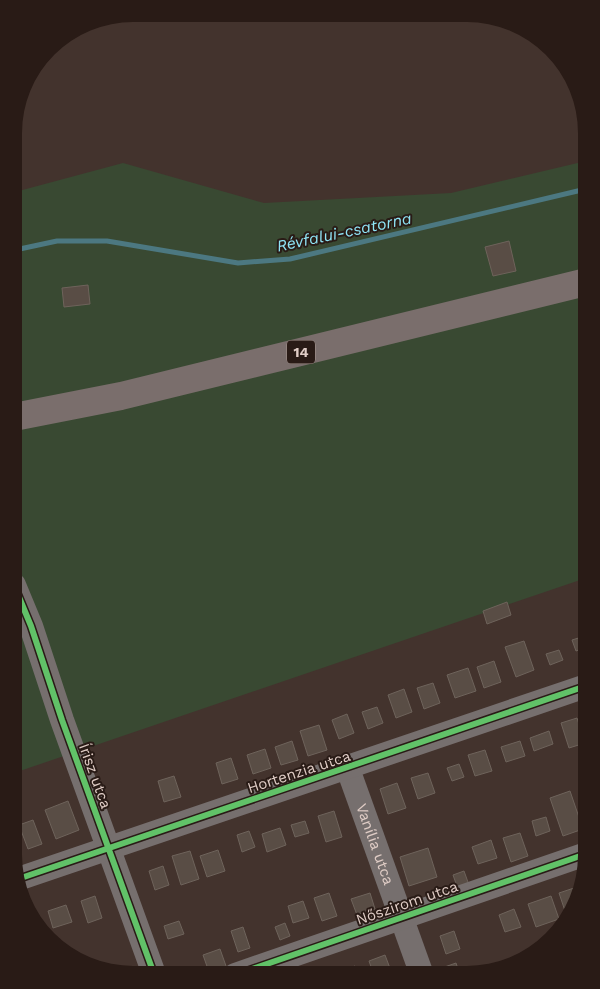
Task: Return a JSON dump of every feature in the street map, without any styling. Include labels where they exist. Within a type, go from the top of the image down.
[{"type":"main road","name":"14","points":[[22,415],[121,396],[578,284]]},
{"type":"street","name":"Írisz utca","points":[[22,604],[151,966]]},
{"type":"street","name":"Hortenzia utca","points":[[25,877],[348,769],[577,689]]},
{"type":"street","name":"Vanília utca","points":[[348,769],[419,966]]},
{"type":"street","name":"Nőszirom utca","points":[[259,966],[402,919],[577,857]]},
{"type":"green space","points":[[123,163],[264,203],[451,193],[578,163],[577,581],[22,770],[22,190]]},
{"type":"building","points":[[509,241],[516,271],[493,276],[485,247]]},
{"type":"building","points":[[88,285],[90,304],[64,307],[62,288]]},
{"type":"building","points":[[507,602],[511,615],[487,624],[483,611]]},
{"type":"building","points":[[577,638],[577,650],[576,651],[572,640]]},
{"type":"building","points":[[524,641],[534,670],[516,677],[505,647]]},
{"type":"building","points":[[559,650],[563,660],[550,665],[546,654]]},
{"type":"building","points":[[494,661],[501,682],[484,688],[477,667]]},
{"type":"building","points":[[468,668],[476,691],[455,698],[447,675]]},
{"type":"building","points":[[433,683],[440,703],[424,709],[417,688]]},
{"type":"building","points":[[404,689],[412,712],[396,718],[388,695]]},
{"type":"building","points":[[377,707],[383,723],[368,729],[362,712]]},
{"type":"building","points":[[347,714],[354,733],[339,739],[332,720]]},
{"type":"building","points":[[577,718],[577,745],[569,748],[561,723]]},
{"type":"building","points":[[319,725],[327,750],[308,756],[300,731]]},
{"type":"building","points":[[549,731],[553,744],[534,751],[530,738]]},
{"type":"building","points":[[292,741],[298,760],[281,765],[275,747]]},
{"type":"building","points":[[520,741],[525,756],[506,762],[501,747]]},
{"type":"building","points":[[265,749],[271,768],[253,774],[247,755]]},
{"type":"building","points":[[485,750],[492,771],[475,776],[468,755]]},
{"type":"building","points":[[231,758],[238,779],[222,784],[216,763]]},
{"type":"building","points":[[459,764],[464,777],[452,781],[447,768]]},
{"type":"building","points":[[428,773],[435,793],[418,799],[411,778]]},
{"type":"building","points":[[174,776],[181,797],[164,802],[158,781]]},
{"type":"building","points":[[397,783],[406,808],[388,814],[380,789]]},
{"type":"building","points":[[570,791],[577,812],[577,831],[563,836],[550,798]]},
{"type":"building","points":[[68,801],[79,830],[56,839],[45,810]]},
{"type":"building","points":[[334,811],[342,837],[326,842],[318,816]]},
{"type":"building","points":[[546,817],[550,831],[536,836],[532,821]]},
{"type":"building","points":[[33,820],[42,844],[28,849],[22,833],[22,824]]},
{"type":"building","points":[[305,821],[309,833],[295,837],[291,825]]},
{"type":"building","points":[[280,828],[286,845],[267,852],[262,834]]},
{"type":"building","points":[[249,831],[255,847],[242,852],[237,835]]},
{"type":"building","points":[[520,833],[528,856],[511,862],[503,838]]},
{"type":"building","points":[[491,840],[497,858],[478,864],[472,847]]},
{"type":"building","points":[[428,848],[437,877],[409,886],[400,857]]},
{"type":"building","points":[[218,850],[225,871],[207,877],[200,856]]},
{"type":"building","points":[[190,851],[199,879],[181,885],[172,856]]},
{"type":"building","points":[[163,866],[169,885],[155,890],[149,871]]},
{"type":"building","points":[[464,871],[469,885],[458,889],[453,875]]},
{"type":"building","points":[[573,888],[564,908],[559,893]]},
{"type":"building","points":[[329,893],[337,916],[322,921],[314,898]]},
{"type":"building","points":[[370,893],[375,909],[357,915],[351,899]]},
{"type":"building","points":[[95,896],[102,918],[88,923],[81,901]]},
{"type":"building","points":[[551,896],[559,918],[536,927],[528,904]]},
{"type":"building","points":[[303,901],[309,918],[293,923],[288,906]]},
{"type":"building","points":[[66,905],[72,922],[53,928],[48,911]]},
{"type":"building","points":[[514,909],[521,927],[505,932],[499,915]]},
{"type":"building","points":[[179,921],[184,934],[168,939],[164,926]]},
{"type":"building","points":[[285,923],[290,936],[280,940],[275,927]]},
{"type":"building","points":[[243,927],[250,948],[238,952],[231,931]]},
{"type":"building","points":[[454,931],[460,949],[446,954],[440,936]]},
{"type":"building","points":[[220,949],[226,966],[207,966],[203,955]]},
{"type":"building","points":[[385,955],[389,966],[371,966],[369,961]]},
{"type":"waterway","name":"Révfalui-csatorna","points":[[22,248],[57,241],[107,241],[238,263],[290,259],[578,191]]},
{"type":"cycle path","points":[[22,604],[151,966]]},
{"type":"cycle path","points":[[25,877],[577,689]]},
{"type":"cycle path","points":[[261,966],[577,857]]}]
